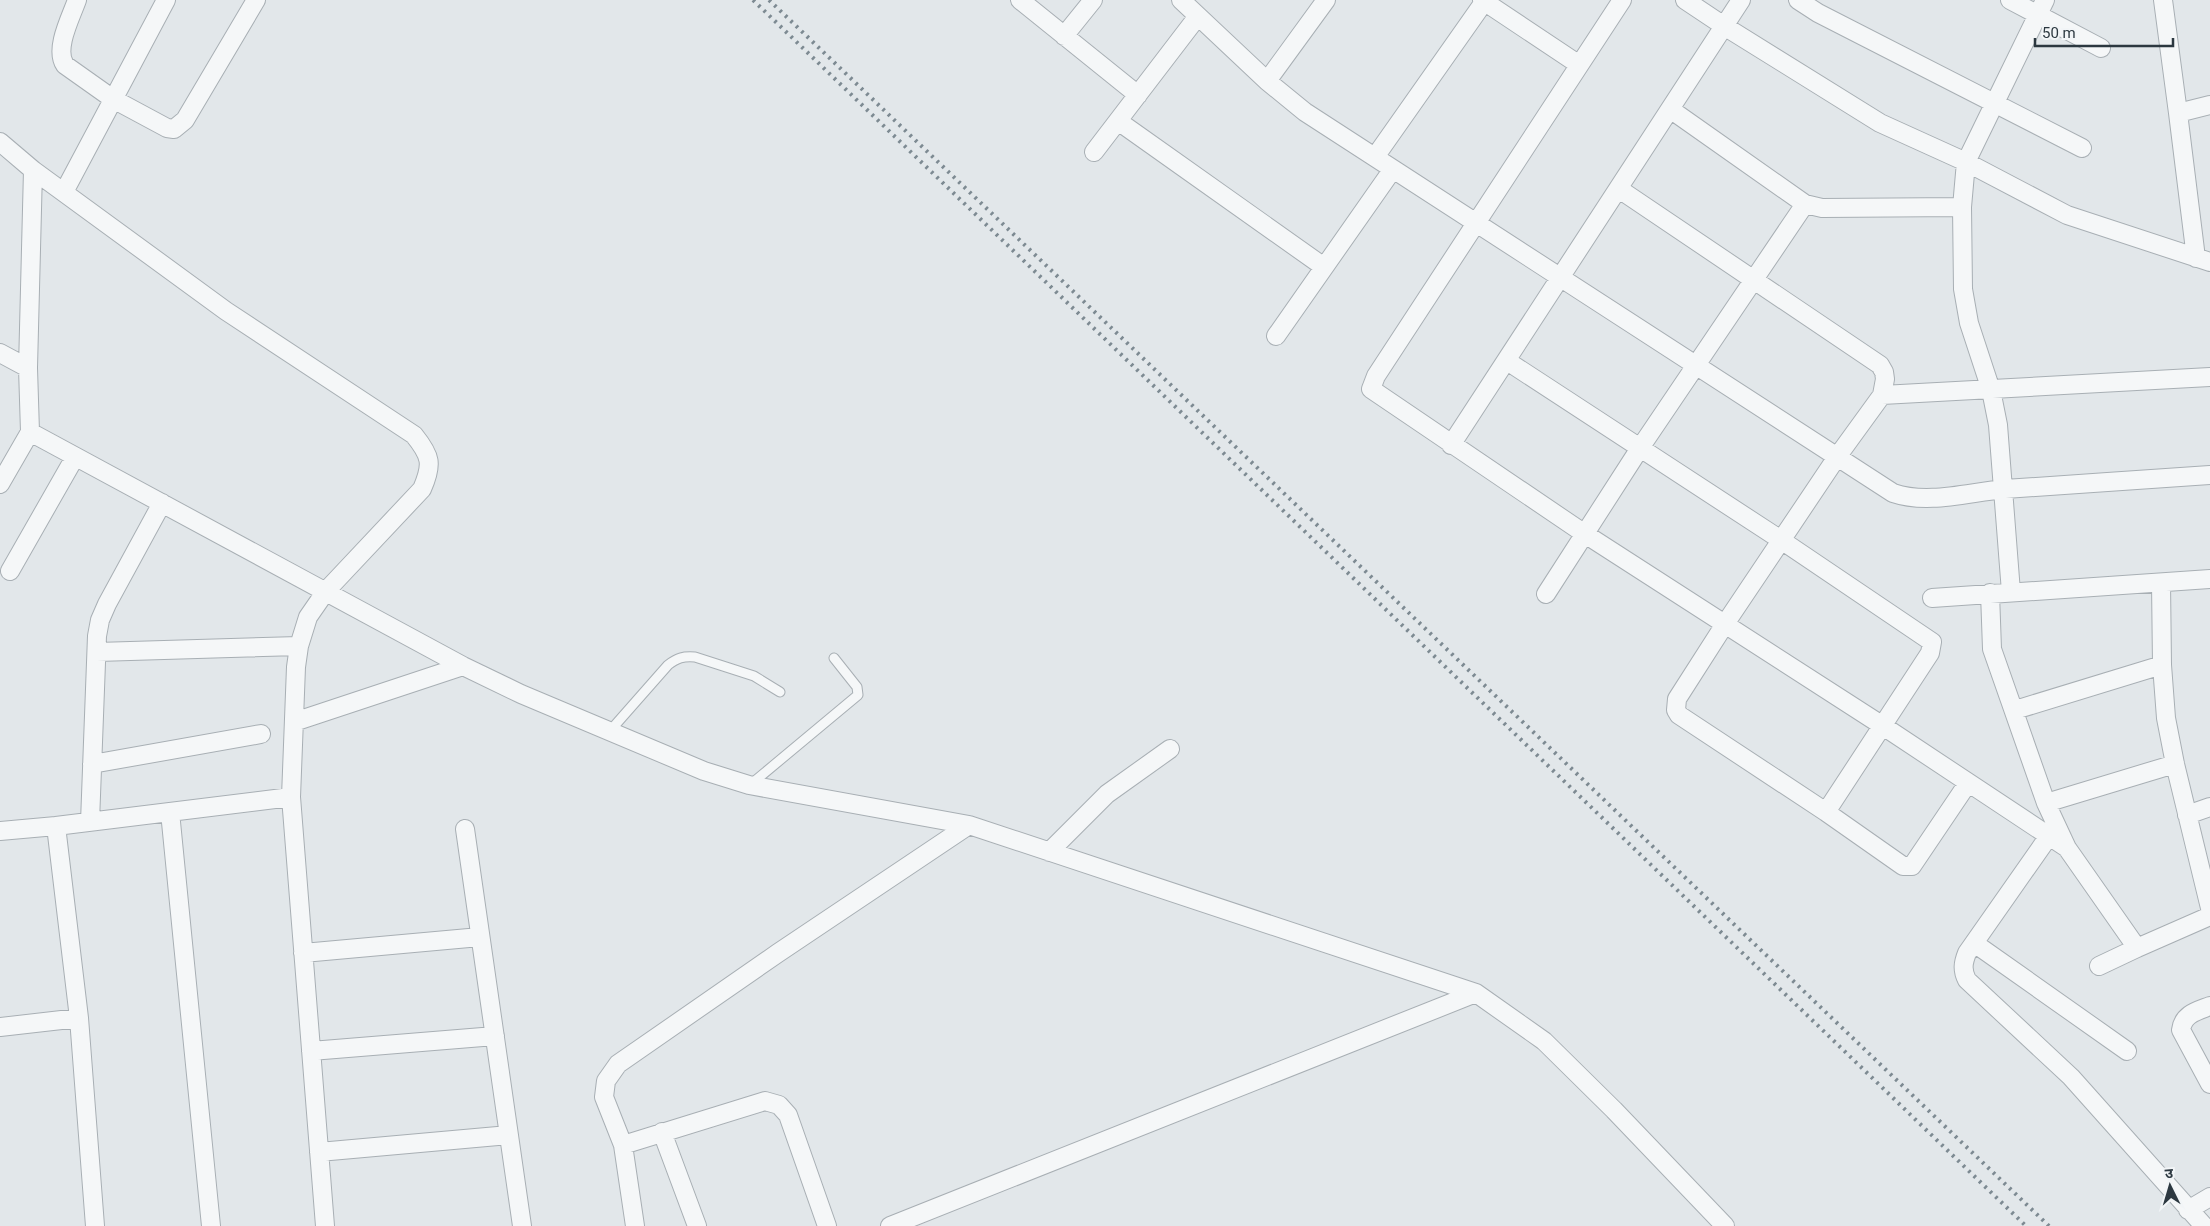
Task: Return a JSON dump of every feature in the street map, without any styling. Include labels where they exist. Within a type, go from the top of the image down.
[{"type":"street","points":[[77,0],[61,46],[61,59],[65,65],[114,98],[168,128],[174,129],[180,126],[256,0]]},
{"type":"street","points":[[64,192],[166,0]]},
{"type":"street","points":[[1020,0],[1138,95]]},
{"type":"street","points":[[1064,36],[1093,0]]},
{"type":"street","points":[[1181,0],[1267,81],[1305,112],[1392,170],[1477,222],[1697,364],[1878,485],[1907,498],[1922,498],[2003,489],[2210,475]]},
{"type":"street","points":[[1267,81],[1326,0]]},
{"type":"street","points":[[1622,0],[1578,64],[1376,376],[1371,389],[1451,445],[1883,726],[2066,848]]},
{"type":"street","points":[[1686,0],[1724,26],[1880,123],[1966,162],[2067,216],[2203,260],[2178,113],[2163,0]]},
{"type":"street","points":[[1451,445],[1742,0]]},
{"type":"street","points":[[1798,0],[1818,13],[2082,148]]},
{"type":"street","points":[[2010,0],[2041,8],[2101,48]]},
{"type":"street","points":[[1374,157],[1483,1],[1578,64]]},
{"type":"street","points":[[2010,592],[1998,425],[1991,390],[1978,356],[1967,314],[1964,289],[1962,207],[1966,162],[2041,8]]},
{"type":"street","points":[[1094,152],[1198,16]]},
{"type":"street","points":[[2178,113],[2210,105]]},
{"type":"street","points":[[1670,109],[1805,204],[1822,208],[1962,207]]},
{"type":"street","points":[[1118,122],[1324,267]]},
{"type":"street","points":[[0,142],[33,170],[226,311],[414,436],[429,458],[430,472],[422,489],[326,591],[308,616],[299,646],[291,797],[324,1226]]},
{"type":"street","points":[[1,481],[30,432],[28,368],[33,170]]},
{"type":"street","points":[[1276,336],[1392,170]]},
{"type":"street","points":[[1619,189],[1754,282],[1880,365],[1885,379],[1882,395],[1837,457],[1725,624],[1677,699],[1676,710],[1679,715],[1826,812],[1902,866],[1912,866],[1968,783]]},
{"type":"street","points":[[1546,594],[1640,448],[1805,204]]},
{"type":"street","points":[[0,354],[28,368]]},
{"type":"street","points":[[1507,361],[1781,540],[1932,642],[1930,653],[1826,812]]},
{"type":"street","points":[[1882,395],[2210,377]]},
{"type":"street","points":[[30,432],[463,666],[521,694],[704,772],[749,785],[969,826],[1476,993],[1544,1041],[1614,1110],[1725,1226]]},
{"type":"street","points":[[10,571],[75,457]]},
{"type":"street","points":[[90,822],[100,620],[162,504]]},
{"type":"street","points":[[1932,598],[2210,579]]},
{"type":"street","points":[[2161,583],[2162,665],[2166,718],[2175,764],[2210,908]]},
{"type":"street","points":[[1990,593],[1992,649],[2015,710],[2046,803],[2066,848],[2137,948]]},
{"type":"street","points":[[97,652],[299,646]]},
{"type":"street","points":[[2015,710],[2162,665]]},
{"type":"street","points":[[294,722],[463,666]]},
{"type":"street","points":[[92,764],[262,734]]},
{"type":"street","points":[[1049,852],[1107,794],[1170,749]]},
{"type":"street","points":[[2046,803],[2175,764]]},
{"type":"street","points":[[0,831],[56,826],[291,797]]},
{"type":"street","points":[[2187,815],[2210,807]]},
{"type":"street","points":[[170,812],[210,1226]]},
{"type":"street","points":[[56,826],[78,1018],[95,1226]]},
{"type":"street","points":[[635,1226],[623,1145],[604,1097],[606,1081],[618,1064],[778,953],[969,826]]},
{"type":"street","points":[[465,829],[522,1226]]},
{"type":"street","points":[[2048,836],[1974,943],[1963,968],[1967,980],[2071,1077],[2204,1226]]},
{"type":"street","points":[[2099,966],[2210,916]]},
{"type":"street","points":[[303,953],[480,937]]},
{"type":"street","points":[[1974,943],[2127,1051]]},
{"type":"street","points":[[890,1226],[1476,993]]},
{"type":"street","points":[[2210,1006],[2187,1016],[2182,1022],[2181,1030],[2210,1084]]},
{"type":"street","points":[[0,1027],[78,1018]]},
{"type":"street","points":[[311,1051],[495,1036]]},
{"type":"street","points":[[623,1145],[765,1101],[779,1105],[788,1116],[827,1226]]},
{"type":"street","points":[[662,1132],[697,1226]]},
{"type":"street","points":[[319,1152],[509,1135]]},
{"type":"street","points":[[2188,1210],[2210,1197]]},
{"type":"lane","points":[[609,732],[668,665],[676,658],[684,656],[695,657],[754,676],[780,692]]},
{"type":"lane","points":[[749,785],[858,695],[857,687],[834,658]]},
{"type":"railway","points":[[753,0],[2026,1226]]},
{"type":"railway","points":[[769,0],[2049,1226]]}]
